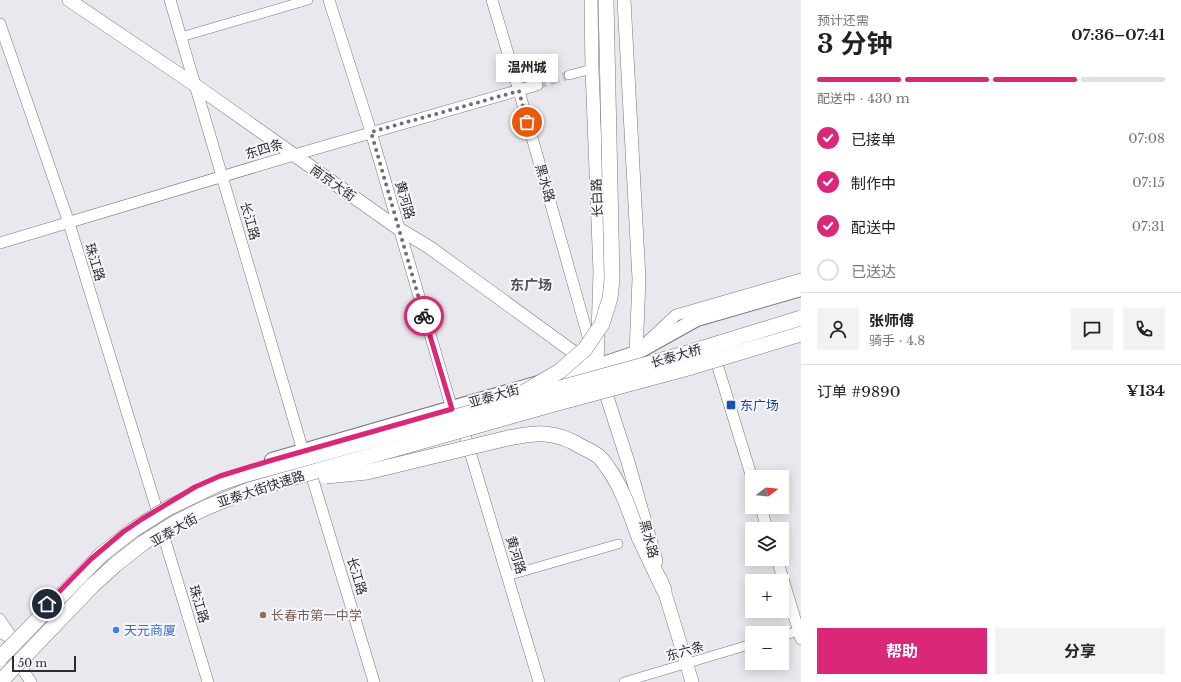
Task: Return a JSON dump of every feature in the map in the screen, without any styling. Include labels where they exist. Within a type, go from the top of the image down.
[{"type":"highway","points":[[506,403],[560,371],[585,349],[602,324],[610,298],[612,279],[606,0]]},
{"type":"highway","name":"长泰大桥","points":[[552,398],[684,354],[801,318]]},
{"type":"highway","name":"长泰大桥","points":[[552,398],[688,368],[801,334]]},
{"type":"highway","name":"亚泰大街快速路","points":[[0,657],[102,554],[133,530],[168,508],[218,484],[244,475],[506,403],[552,398]]},
{"type":"highway","name":"亚泰大街快速路","points":[[0,682],[92,586],[115,565],[143,543],[205,508],[249,490],[552,398]]},
{"type":"highway","points":[[285,480],[367,472],[508,438],[544,434],[560,437],[576,443],[599,457],[615,478],[625,498],[639,537],[664,590]]},
{"type":"main road","name":"南京大街","points":[[69,0],[194,85],[399,229],[429,246],[572,351],[597,366]]},
{"type":"main road","name":"长白路","points":[[591,0],[592,69],[600,272],[597,366],[607,395]]},
{"type":"main road","points":[[624,0],[639,279],[636,353]]},
{"type":"main road","name":"亚泰大街","points":[[0,648],[13,638],[91,559],[123,532],[195,487],[220,476],[303,451],[597,366],[636,353],[697,319],[801,289]]},
{"type":"main road","name":"亚泰大街","points":[[7,682],[101,581],[144,547],[164,534],[186,521],[224,504],[312,477],[607,395],[801,327]]},
{"type":"main road","name":"黑水路","points":[[607,395],[692,682]]},
{"type":"main road","points":[[0,631],[13,638],[21,666]]},
{"type":"main road","points":[[0,657],[21,666]]},
{"type":"street","name":"长江路","points":[[170,0],[303,451]]},
{"type":"street","points":[[181,37],[308,0]]},
{"type":"street","name":"黄河路","points":[[329,0],[371,132],[452,409]]},
{"type":"street","name":"黑水路","points":[[492,0],[597,366]]},
{"type":"street","name":"珠江路","points":[[0,24],[69,223],[157,510]]},
{"type":"street","points":[[569,76],[592,69]]},
{"type":"street","name":"东四条","points":[[0,243],[371,132],[538,86]]},
{"type":"street","points":[[636,353],[676,315],[801,279]]},
{"type":"street","points":[[607,395],[801,339]]},
{"type":"street","points":[[717,364],[750,470]]},
{"type":"street","name":"黄河路","points":[[465,435],[539,682]]},
{"type":"street","name":"长江路","points":[[312,477],[374,682]]},
{"type":"street","name":"珠江路","points":[[164,534],[208,682]]},
{"type":"street","points":[[507,576],[618,544]]},
{"type":"street","points":[[779,566],[800,635],[789,636]]},
{"type":"street","points":[[0,618],[13,638]]},
{"type":"street","name":"东六条","points":[[624,682],[745,646]]},
{"type":"street","points":[[21,666],[31,682]]},
{"type":"tunnel","points":[[537,85],[569,75]]},
{"type":"way so far","points":[[424,316],[371,132],[519,91],[527,122]]},
{"type":"place","name":"温州城","points":[[527,122]]},
{"type":"place","name":"东广场","points":[[731,405]]},
{"type":"place","name":"长春市第一中学","points":[[263,615]]},
{"type":"place","name":"天元商厦","points":[[116,630]]},
{"type":"district","name":"东广场","points":[[531,285]]},
{"type":"route","points":[[47,604],[91,559],[123,532],[195,487],[220,476],[269,461],[452,409],[424,316]]}]
